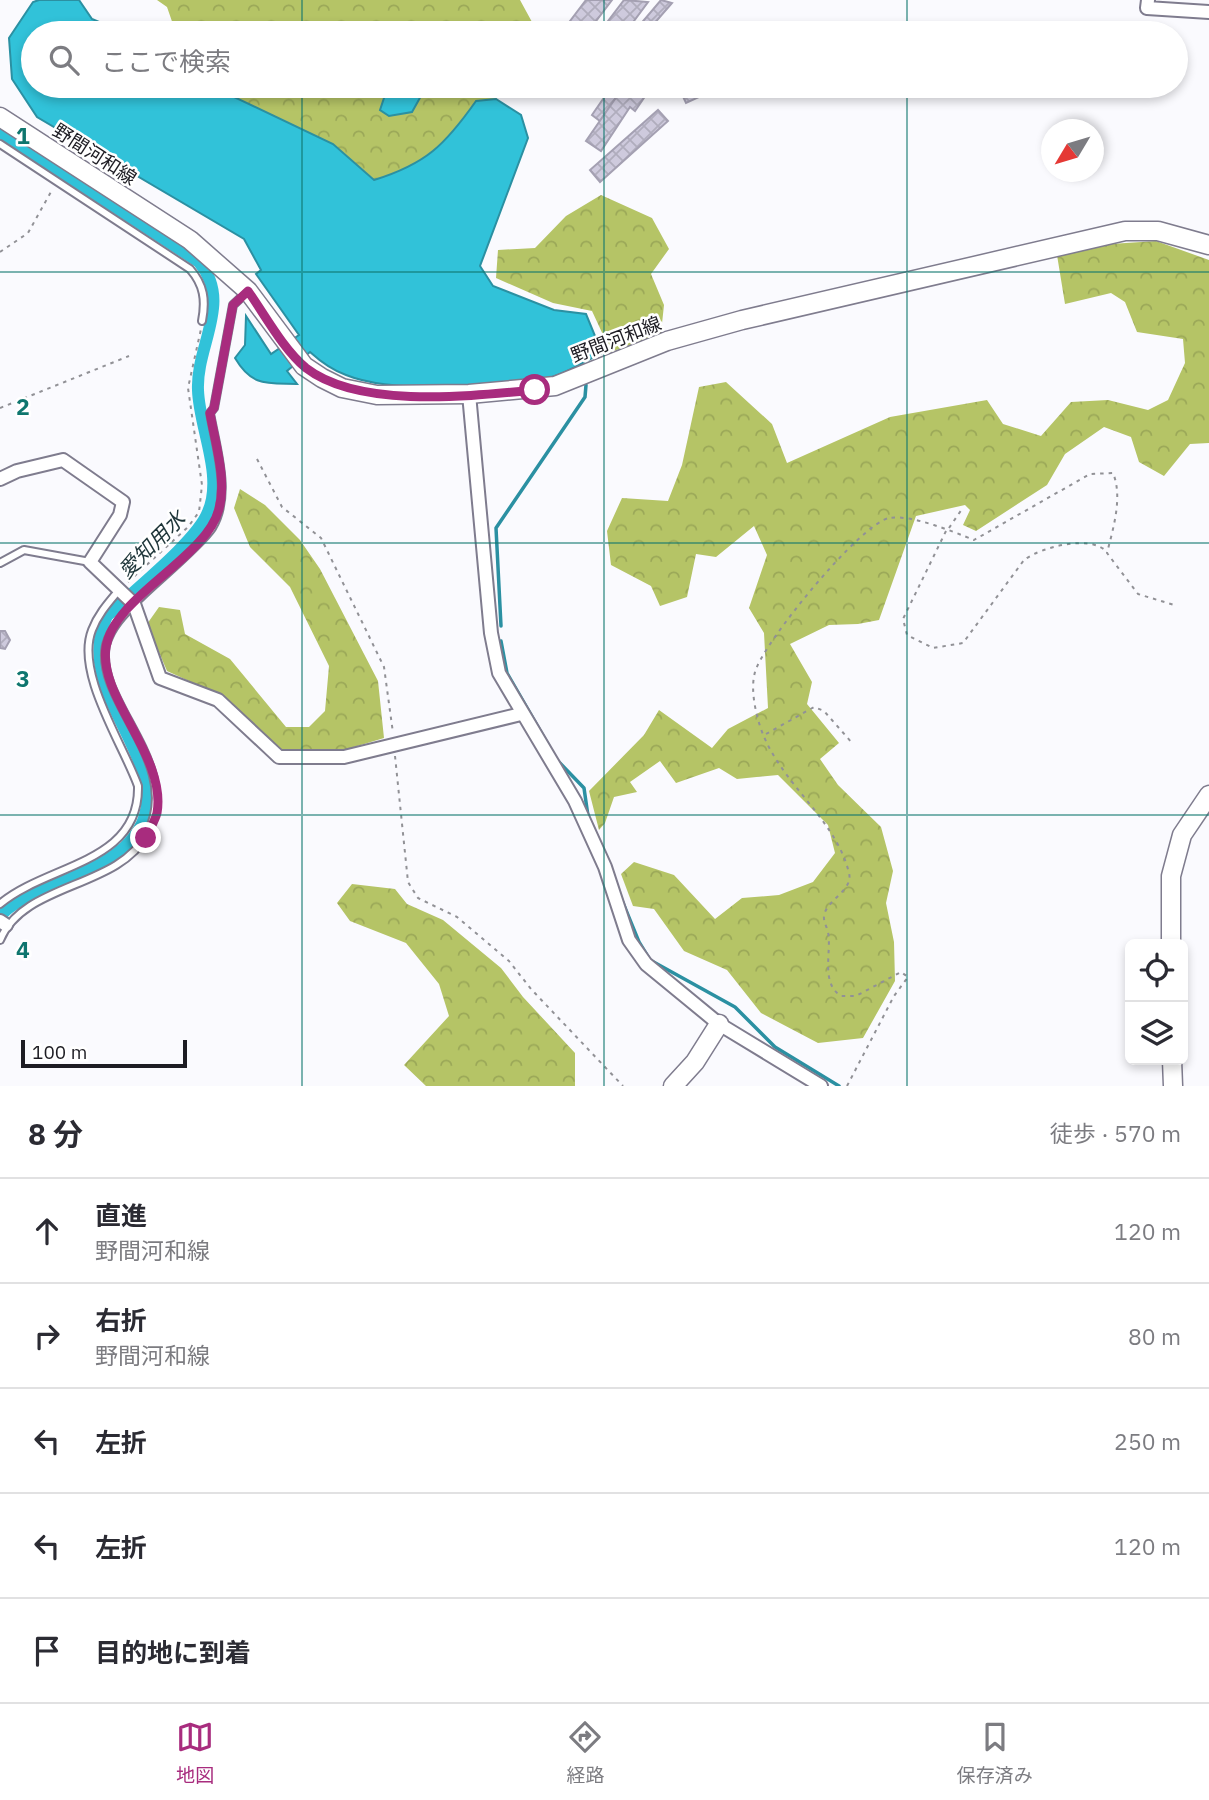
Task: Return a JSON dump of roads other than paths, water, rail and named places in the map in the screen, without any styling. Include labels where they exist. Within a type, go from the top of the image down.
[{"type":"main road","name":"野間河和線","points":[[0,117],[190,240],[248,291],[304,366],[342,388],[360,393],[469,394],[555,386],[667,341],[742,320],[1090,237],[1125,231],[1158,231],[1209,245]]},
{"type":"main road","points":[[1171,939],[1171,876],[1181,835],[1209,795]]},
{"type":"main road","points":[[673,1086],[695,1062],[719,1024]]},
{"type":"main road","points":[[1172,1065],[1172,1086]]},
{"type":"street","points":[[1147,0],[1147,8],[1209,12]]},
{"type":"street","points":[[469,394],[491,633],[499,673],[575,801],[605,867],[629,940],[646,964],[719,1024],[821,1086]]},
{"type":"street","points":[[0,480],[17,471],[62,460],[123,502],[120,515],[90,562],[134,604],[160,678],[218,700],[279,757],[344,757],[521,714]]},
{"type":"lane","points":[[0,144],[190,269],[200,280],[205,302],[202,321]]},
{"type":"lane","points":[[0,940],[3,923],[122,860],[146,838],[157,813],[155,786],[147,757],[106,670],[106,646],[112,628],[211,528],[220,508],[221,479],[210,413],[214,408],[233,305],[248,291]]},
{"type":"lane","points":[[0,563],[24,550],[90,562]]},
{"type":"lane","points":[[0,904],[8,897],[113,845],[131,827],[139,805],[138,786],[91,676],[88,656],[95,623],[120,589]]},
{"type":"water","points":[[79,0],[92,19],[97,21],[21,21],[21,93],[12,79],[9,38],[33,2]]},
{"type":"water","points":[[24,98],[236,98],[333,144],[374,180],[408,167],[433,151],[454,130],[476,101],[496,99],[521,115],[528,138],[480,266],[493,286],[554,310],[586,314],[602,353],[555,376],[527,382],[417,387],[366,381],[346,375],[310,352],[287,371],[297,384],[261,382],[248,374],[235,358],[245,345],[246,316],[271,354],[299,335],[256,274],[261,270],[244,239],[37,117]]},
{"type":"water","points":[[384,98],[420,98],[412,112],[389,116],[380,110]]},
{"type":"waterway","name":"愛知用水","points":[[0,132],[199,262],[209,277],[213,293],[213,308],[198,390],[212,467],[212,498],[208,512],[202,524],[178,551],[107,616],[99,645],[102,673],[111,701],[145,781],[147,806],[138,831],[118,853],[77,876],[16,903],[0,917]]},
{"type":"waterway","points":[[501,626],[496,528],[585,397],[586,385]]},
{"type":"waterway","points":[[501,641],[507,673],[549,746]]},
{"type":"waterway","points":[[558,761],[584,788],[588,816]]},
{"type":"waterway","points":[[621,898],[639,942],[650,960],[735,1007],[775,1047],[839,1086]]}]
